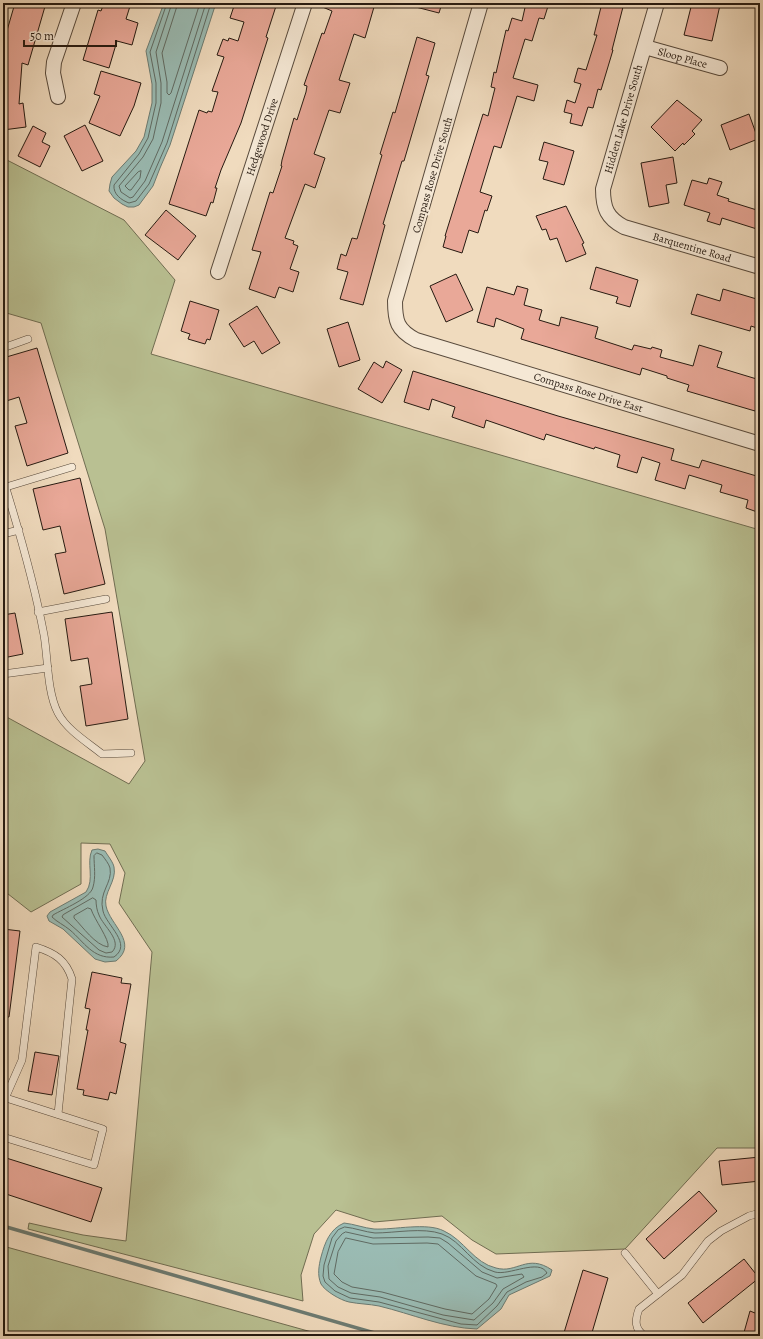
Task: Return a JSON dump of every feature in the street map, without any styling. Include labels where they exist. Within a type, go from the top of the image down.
[{"type":"street","points":[[58,97],[52,72],[74,3]]},
{"type":"street","name":"Hedgewood Drive","points":[[218,272],[305,3]]},
{"type":"street","name":"Compass Rose Drive South","points":[[416,340],[405,334],[398,325],[395,315],[395,301],[481,3]]},
{"type":"street","name":"Hidden Lake Drive South","points":[[624,227],[607,215],[603,203],[603,189],[657,3]]},
{"type":"street","name":"Sloop Place","points":[[645,47],[720,68]]},
{"type":"street","name":"Barquentine Road","points":[[624,227],[760,267]]},
{"type":"street","name":"Compass Rose Drive East","points":[[416,340],[760,444]]},
{"type":"lane","points":[[3,348],[28,339]]},
{"type":"lane","points":[[6,487],[72,467]]},
{"type":"lane","points":[[3,479],[18,530],[38,612],[52,694],[57,712],[67,726],[102,754],[131,753]]},
{"type":"lane","points":[[3,534],[18,530]]},
{"type":"lane","points":[[38,612],[106,599]]},
{"type":"lane","points":[[3,674],[48,668]]},
{"type":"lane","points":[[3,1137],[94,1165],[103,1129],[58,1114],[4,1100],[22,1060],[36,947],[50,951],[68,966],[72,979],[58,1114]]},
{"type":"lane","points":[[645,1336],[640,1333],[636,1326],[636,1317],[639,1309],[682,1275],[708,1241],[748,1216],[760,1213]]},
{"type":"lane","points":[[625,1253],[658,1294]]},
{"type":"green space","points":[[3,158],[124,220],[175,280],[151,354],[760,530],[760,1148],[717,1148],[625,1249],[496,1254],[472,1240],[442,1216],[374,1222],[336,1210],[314,1234],[301,1275],[303,1301],[28,1229],[29,1223],[83,1235],[126,1241],[152,952],[119,903],[125,873],[110,844],[81,843],[81,884],[31,912],[3,890],[3,715],[129,784],[145,761],[105,529],[41,323],[3,312]]},
{"type":"green space","points":[[3,1246],[326,1336],[3,1336]]},
{"type":"water","points":[[164,3],[216,3],[170,145],[153,186],[139,205],[128,207],[114,198],[109,191],[110,184],[112,177],[136,151],[144,137],[152,103],[152,84],[146,51]]},
{"type":"water","points":[[98,849],[105,851],[114,867],[114,877],[106,896],[106,906],[121,934],[125,947],[122,954],[116,961],[105,962],[95,959],[63,929],[49,921],[47,916],[50,912],[86,892],[90,882],[90,855],[92,850]]},
{"type":"water","points":[[344,1223],[374,1229],[420,1227],[437,1228],[451,1235],[481,1261],[496,1268],[503,1269],[529,1263],[536,1263],[552,1270],[550,1276],[509,1295],[501,1309],[477,1329],[452,1326],[379,1306],[345,1301],[333,1295],[323,1287],[319,1274],[320,1263],[326,1241],[335,1229]]},
{"type":"building","points":[[15,3],[46,3],[28,65],[22,63],[19,104],[23,103],[26,127],[3,130],[3,33],[6,34]]},
{"type":"building","points":[[104,3],[131,3],[126,19],[138,23],[132,45],[117,41],[109,68],[83,60],[98,10],[101,11]]},
{"type":"building","points":[[235,3],[277,3],[266,37],[268,38],[241,123],[221,170],[215,188],[217,188],[213,203],[211,202],[206,216],[169,204],[199,110],[207,113],[208,111],[212,112],[218,92],[212,91],[224,57],[217,55],[223,39],[228,41],[229,38],[238,41],[244,22],[230,18]]},
{"type":"building","points":[[313,3],[359,3],[374,7],[365,38],[354,34],[339,80],[350,83],[340,113],[329,110],[314,154],[325,158],[315,188],[305,184],[285,238],[294,241],[293,244],[298,246],[290,269],[299,272],[293,292],[279,287],[275,298],[249,289],[261,252],[252,250],[270,192],[273,193],[282,166],[282,160],[294,118],[297,120],[306,92],[307,86],[304,85],[322,33],[324,34],[332,11]]},
{"type":"building","points":[[413,3],[442,3],[439,13],[412,6]]},
{"type":"building","points":[[526,3],[549,3],[544,19],[539,18],[532,41],[525,39],[513,78],[538,85],[534,101],[517,96],[501,148],[494,146],[480,192],[492,196],[487,211],[485,210],[478,233],[469,230],[462,253],[443,247],[445,236],[483,114],[488,116],[495,88],[491,87],[494,72],[496,73],[506,30],[508,31],[512,18],[522,21]]},
{"type":"building","points":[[602,3],[624,3],[613,50],[601,90],[598,89],[593,108],[588,107],[582,126],[570,123],[572,114],[564,112],[567,100],[575,103],[581,84],[574,82],[578,68],[586,70],[597,35],[594,35]]},
{"type":"building","points":[[692,3],[710,3],[720,5],[712,41],[684,35]]},
{"type":"building","points":[[417,37],[435,43],[426,75],[429,76],[404,161],[402,161],[383,224],[385,225],[363,305],[340,299],[348,272],[337,269],[341,254],[346,256],[352,238],[357,239],[382,155],[380,154],[393,112],[395,113]]},
{"type":"building","points":[[101,71],[141,83],[134,106],[120,136],[89,123],[100,96],[94,94]]},
{"type":"building","points":[[677,100],[702,120],[692,131],[695,134],[684,145],[683,143],[675,151],[651,127]]},
{"type":"building","points":[[749,114],[758,139],[730,150],[721,125]]},
{"type":"building","points":[[85,125],[103,161],[82,171],[64,136]]},
{"type":"building","points":[[33,126],[46,133],[42,142],[50,146],[40,167],[18,156]]},
{"type":"building","points":[[544,142],[574,151],[564,185],[543,179],[548,162],[539,160]]},
{"type":"building","points":[[673,157],[677,183],[666,185],[669,203],[649,207],[641,163]]},
{"type":"building","points":[[709,178],[722,182],[717,195],[729,199],[728,201],[760,211],[760,230],[722,218],[720,225],[707,221],[710,213],[684,205],[692,180],[707,184]]},
{"type":"building","points":[[566,206],[584,243],[582,244],[586,254],[566,262],[557,238],[550,240],[546,229],[542,230],[536,216]]},
{"type":"building","points":[[166,210],[196,236],[178,260],[145,235]]},
{"type":"building","points":[[596,267],[638,280],[630,307],[616,303],[618,297],[590,289]]},
{"type":"building","points":[[456,274],[473,310],[446,322],[430,286]]},
{"type":"building","points":[[517,286],[528,289],[524,305],[542,310],[539,320],[559,326],[561,317],[598,327],[595,338],[632,350],[634,345],[651,349],[652,347],[662,350],[660,357],[693,366],[699,345],[722,352],[717,367],[760,380],[760,395],[755,411],[687,391],[689,385],[642,368],[640,375],[521,339],[524,329],[496,318],[494,327],[477,322],[487,287],[514,295]]},
{"type":"building","points":[[723,289],[760,300],[760,329],[751,326],[750,331],[691,314],[697,294],[720,301]]},
{"type":"building","points":[[190,301],[219,310],[210,340],[207,339],[205,344],[188,339],[190,334],[181,331]]},
{"type":"building","points":[[257,306],[280,343],[262,354],[254,341],[244,347],[229,324]]},
{"type":"building","points":[[348,322],[360,360],[339,367],[327,329]]},
{"type":"building","points":[[37,348],[68,453],[27,466],[15,426],[27,423],[19,397],[3,402],[3,358]]},
{"type":"building","points":[[386,361],[402,370],[382,403],[358,389],[374,362],[383,368]]},
{"type":"building","points":[[413,371],[558,416],[674,449],[671,460],[699,468],[702,460],[760,477],[760,513],[746,508],[748,500],[720,492],[722,485],[689,475],[685,489],[655,480],[660,463],[642,457],[637,473],[617,467],[620,455],[595,447],[594,449],[546,434],[544,440],[486,420],[484,428],[452,417],[455,407],[432,399],[429,410],[404,402]]},
{"type":"building","points":[[80,478],[105,584],[64,594],[55,554],[66,552],[60,526],[43,530],[33,489]]},
{"type":"building","points":[[112,612],[128,719],[86,726],[80,686],[92,684],[88,658],[71,661],[65,619]]},
{"type":"building","points":[[15,613],[23,654],[3,658],[3,615]]},
{"type":"building","points":[[3,929],[20,931],[9,1017],[3,1017]]},
{"type":"building","points":[[92,972],[122,978],[121,983],[131,984],[120,1042],[126,1044],[116,1094],[110,1092],[108,1100],[83,1095],[84,1090],[77,1089],[88,1030],[86,1030],[90,1009],[85,1008]]},
{"type":"building","points":[[35,1052],[59,1056],[52,1095],[28,1091]]},
{"type":"building","points":[[3,1157],[102,1188],[91,1222],[3,1193]]},
{"type":"building","points":[[760,1157],[760,1181],[722,1185],[719,1161]]},
{"type":"building","points":[[699,1191],[717,1211],[664,1259],[646,1239]]},
{"type":"building","points":[[744,1259],[759,1278],[703,1323],[688,1303]]},
{"type":"building","points":[[583,1270],[608,1278],[591,1336],[563,1336]]},
{"type":"building","points":[[750,1311],[760,1315],[760,1336],[743,1336]]},
{"type":"waterway","points":[[3,1226],[385,1336]]}]
